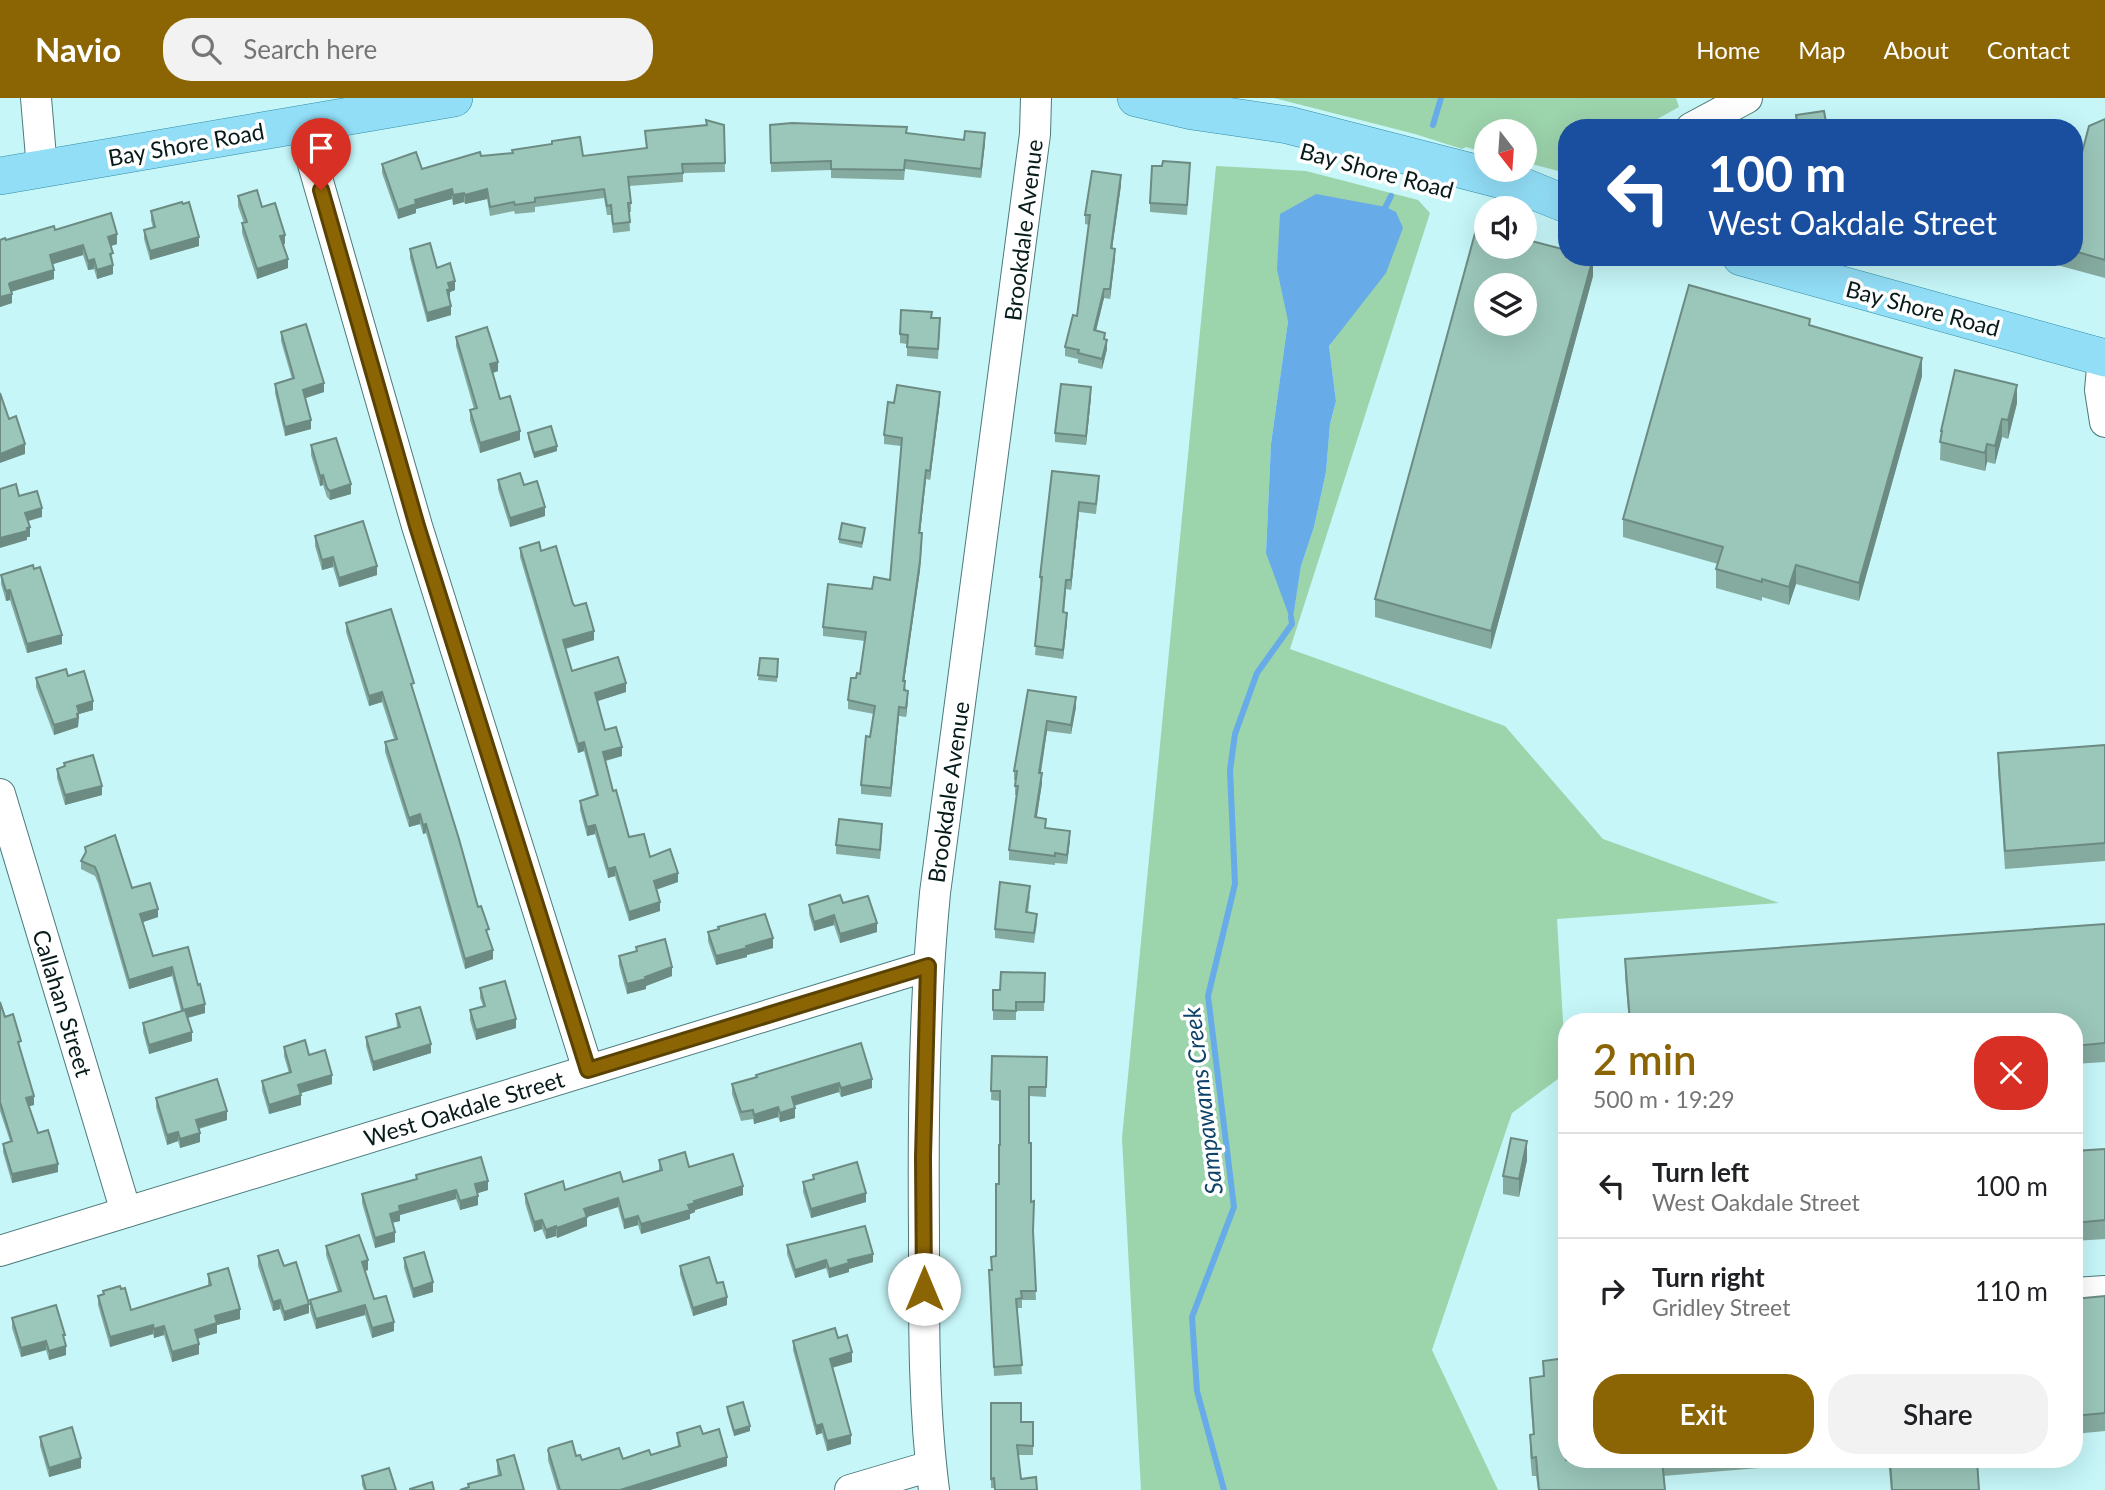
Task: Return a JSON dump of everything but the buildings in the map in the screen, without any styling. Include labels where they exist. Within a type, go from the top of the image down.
[{"type":"main road","name":"Bay Shore Road","points":[[0,176],[304,124],[374,105],[454,98]]},
{"type":"main road","name":"Bay Shore Road","points":[[1136,98],[1192,111],[1288,124],[1514,183],[1558,201]]},
{"type":"main road","name":"Bay Shore Road","points":[[1192,111],[1285,145],[1507,205],[1558,213]]},
{"type":"main road","name":"Bay Shore Road","points":[[1774,266],[2104,357]]},
{"type":"street","points":[[36,98],[42,169]]},
{"type":"street","name":"Brookdale Avenue","points":[[932,1478],[924,1353],[923,1157],[928,966],[935,892],[1034,147],[1036,98]]},
{"type":"street","points":[[1708,119],[1747,98]]},
{"type":"street","points":[[304,124],[313,164],[417,526],[588,1070]]},
{"type":"street","points":[[2104,357],[2100,390],[2105,422]]},
{"type":"street","name":"Callahan Street","points":[[0,794],[126,1212]]},
{"type":"street","name":"West Oakdale Street","points":[[0,1251],[928,966]]},
{"type":"street","points":[[2083,1292],[2105,1291]]},
{"type":"street","points":[[850,1490],[932,1478]]},
{"type":"green space","points":[[1274,98],[1676,98],[1679,107],[1657,119],[1558,119],[1558,171],[1537,165],[1537,119],[1474,119],[1474,149],[1466,147],[1462,149],[1415,134]]},
{"type":"green space","points":[[1216,166],[1306,171],[1418,200],[1430,213],[1290,649],[1505,726],[1603,839],[1779,903],[1557,919],[1562,1013],[1558,1013],[1558,1079],[1512,1113],[1432,1350],[1498,1490],[1141,1490],[1122,1138]],"holes":[[[1352,315],[1329,346],[1336,401],[1330,424],[1326,472],[1314,527],[1301,566],[1292,622],[1266,552],[1271,444],[1288,321]]]},
{"type":"water","points":[[1316,194],[1386,207],[1396,212],[1403,228],[1386,273],[1329,346],[1336,401],[1330,424],[1326,472],[1314,527],[1301,566],[1292,624],[1266,553],[1271,444],[1288,321],[1277,269],[1280,214]]},
{"type":"waterway","name":"Sampawams Creek","points":[[1433,125],[1441,98]]},
{"type":"waterway","name":"Sampawams Creek","points":[[1383,212],[1391,196]]},
{"type":"waterway","name":"Sampawams Creek","points":[[1224,1490],[1197,1391],[1192,1317],[1234,1207],[1208,996],[1235,884],[1230,770],[1235,734],[1257,673],[1292,624],[1291,617]]},
{"type":"route","points":[[321,190],[417,526],[588,1070],[928,966],[923,1157],[924,1289]]}]
